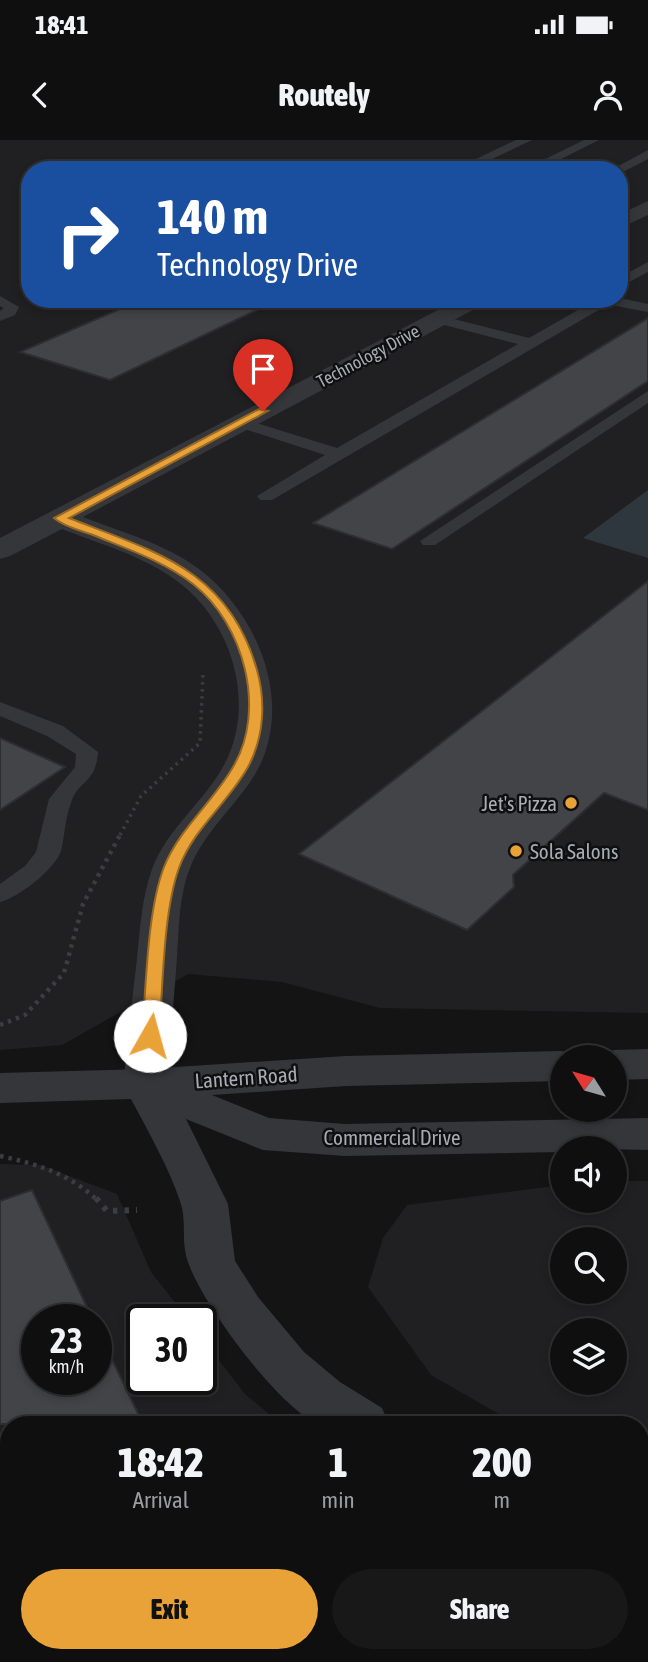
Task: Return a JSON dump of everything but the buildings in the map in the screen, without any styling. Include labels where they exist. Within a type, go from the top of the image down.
[{"type":"street","points":[[628,218],[648,207]]},
{"type":"street","name":"Technology Drive","points":[[0,550],[459,308]]},
{"type":"street","points":[[60,518],[157,557],[197,582],[216,601],[242,640],[255,688],[255,729],[241,767],[204,814],[171,868],[162,905],[145,1084],[206,1207],[210,1258],[245,1319],[278,1361],[296,1378],[348,1416]]},
{"type":"street","points":[[627,1065],[648,1064]]},
{"type":"street","name":"Lantern Road","points":[[0,1087],[145,1084],[346,1071],[550,1066]]},
{"type":"street","name":"Commercial Drive","points":[[145,1084],[263,1134],[345,1140],[648,1134]]},
{"type":"lane","points":[[479,161],[526,140]]},
{"type":"lane","points":[[548,161],[593,140]]},
{"type":"lane","points":[[628,164],[648,154]]},
{"type":"lane","points":[[628,278],[648,267]]},
{"type":"lane","points":[[628,286],[635,289]]},
{"type":"lane","points":[[0,300],[12,307],[10,312],[0,317]]},
{"type":"lane","points":[[628,304],[648,308]]},
{"type":"lane","points":[[266,496],[590,308]]},
{"type":"lane","points":[[438,319],[530,343]]},
{"type":"lane","points":[[429,541],[648,396]]},
{"type":"lane","points":[[241,423],[339,454]]},
{"type":"lane","points":[[0,708],[55,731],[87,752],[86,768],[60,799],[48,854],[33,871],[0,894]]},
{"type":"path","points":[[0,1156],[34,1163],[65,1174],[89,1191],[107,1211],[136,1210]]},
{"type":"shaded area","points":[[0,140],[648,140],[648,1013],[380,1008],[282,982],[188,974],[62,1045],[0,1050]]},
{"type":"shaded area","points":[[648,490],[648,558],[583,538]]},
{"type":"shaded area","points":[[0,1164],[40,1165],[117,1194],[151,1272],[176,1304],[126,1304],[126,1395],[217,1395],[217,1358],[245,1394],[271,1416],[0,1416]]},
{"type":"shaded area","points":[[627,1181],[648,1181],[648,1416],[502,1416],[431,1375],[368,1287],[383,1238],[407,1205],[550,1187],[550,1213],[627,1213]]},
{"type":"place","name":"Jet's Pizza","points":[[571,803]]},
{"type":"place","name":"Sola Salons","points":[[516,851]]},
{"type":"route","points":[[150,1036],[162,905],[171,868],[210,805],[241,767],[255,729],[255,688],[242,640],[216,601],[197,582],[157,557],[116,538],[60,518],[263,411]]}]
